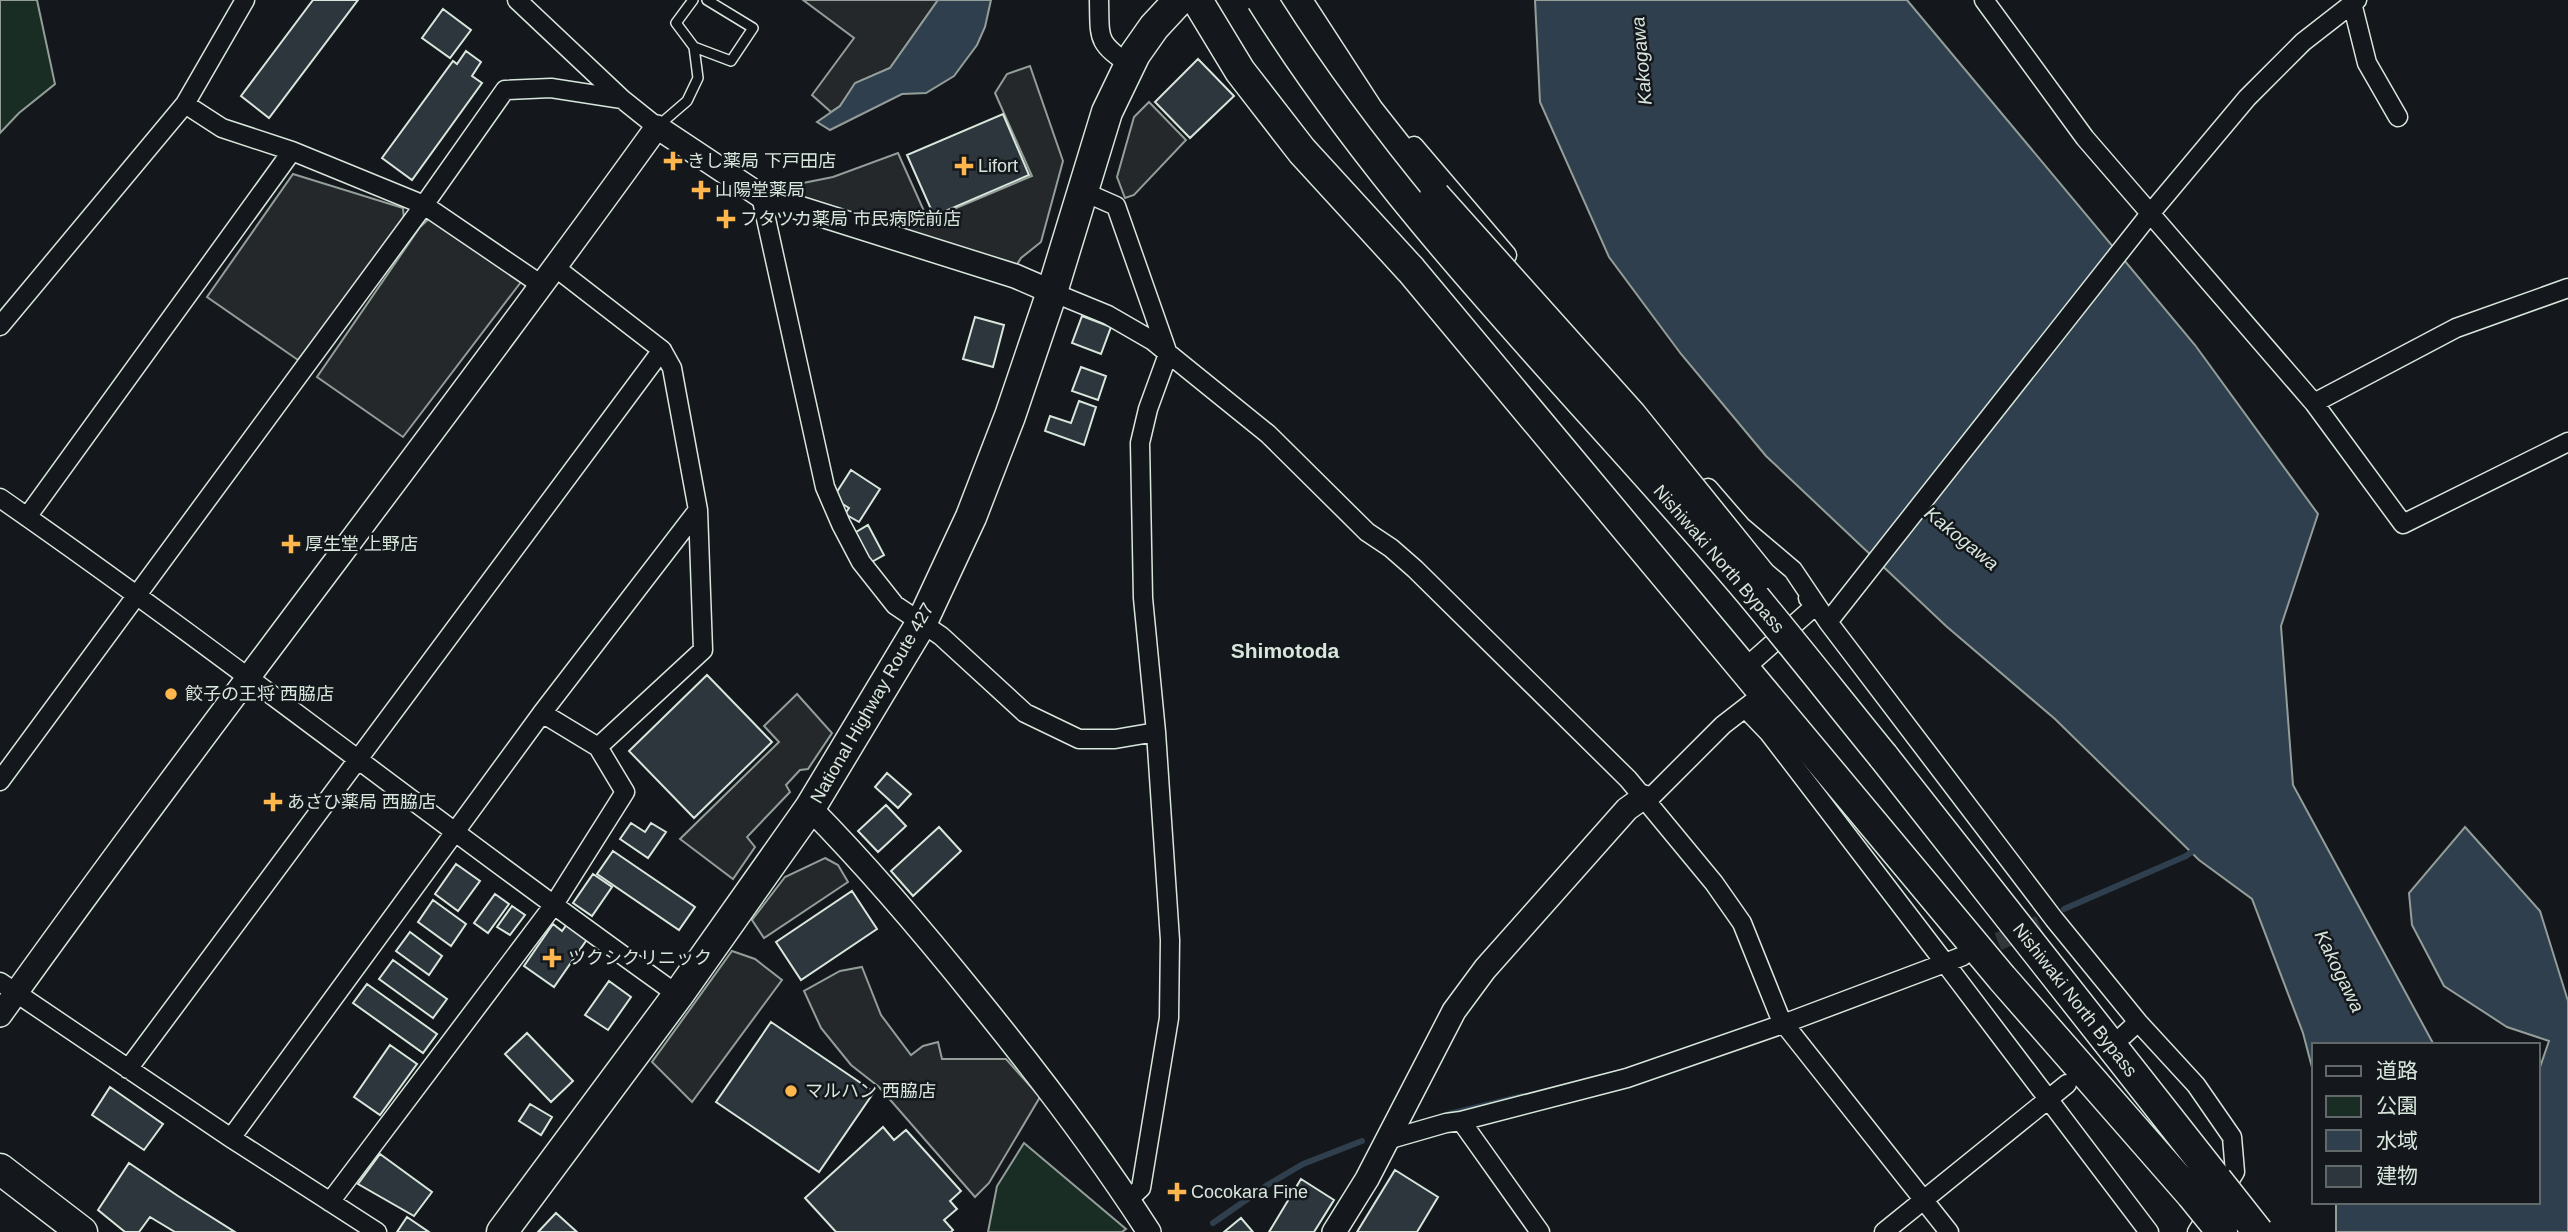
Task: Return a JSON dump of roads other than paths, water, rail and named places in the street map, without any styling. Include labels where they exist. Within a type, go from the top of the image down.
[{"type":"highway","name":"National Highway Route 427","points":[[502,1232],[678,995],[810,808],[922,622],[971,517],[1010,416],[1052,292],[1107,111],[1129,65],[1154,27],[1179,0]]},
{"type":"highway","points":[[1197,0],[1240,71],[1302,151],[1411,270],[1745,668],[1755,700],[2002,978],[2205,1187],[2258,1232]]},
{"type":"highway","name":"Nishiwaki North Bypass","points":[[1262,0],[1337,113],[1534,350],[1889,751]]},
{"type":"highway","points":[[1296,0],[1368,111],[1435,196],[1631,415],[1889,751],[2055,954],[2171,1122],[2205,1187],[2222,1232]]},
{"type":"highway","points":[[0,1169],[82,1232]]},
{"type":"street","points":[[0,326],[185,104],[245,0]]},
{"type":"street","points":[[517,0],[622,99],[657,127],[761,197],[1015,276],[1108,315],[1153,341],[1268,435],[1367,532],[1415,569],[1611,761],[1644,797],[1714,883],[1742,923],[1781,1019],[1949,1232]]},
{"type":"street","points":[[1099,0],[1100,37],[1103,44],[1129,65]]},
{"type":"street","points":[[1984,0],[2085,138],[2314,403],[2403,524],[2568,442]]},
{"type":"street","points":[[1828,622],[2246,97],[2303,41],[2354,1],[2367,64],[2398,117]]},
{"type":"street","points":[[1340,70],[1379,153],[1432,220],[1718,535],[1732,547],[1776,571],[1816,605]]},
{"type":"street","points":[[0,781],[424,205],[505,90],[551,88],[622,99]]},
{"type":"street","points":[[185,104],[222,128],[292,151],[424,205],[549,277],[662,350],[672,368],[698,510],[703,650],[598,747]]},
{"type":"street","points":[[0,1015],[7,988],[247,678],[549,277],[657,127]]},
{"type":"street","points":[[1413,146],[1741,526],[1793,570],[1828,622],[2049,921],[2196,1085],[2232,1136],[2235,1172],[2197,1232]]},
{"type":"street","points":[[27,517],[292,151]]},
{"type":"street","points":[[1082,191],[1116,206],[1168,354],[1148,409],[1140,443],[1143,598],[1156,732],[1170,940],[1169,1018],[1141,1188],[1128,1200]]},
{"type":"street","points":[[761,197],[825,487],[862,562],[895,605],[941,636],[1025,713],[1079,739],[1115,739],[1156,732]]},
{"type":"street","points":[[2314,403],[2456,328],[2568,288]]},
{"type":"street","points":[[128,1069],[662,350]]},
{"type":"street","points":[[0,498],[138,596],[553,906],[678,995]]},
{"type":"street","points":[[232,1138],[542,713],[698,510]]},
{"type":"street","points":[[1745,668],[1816,605]]},
{"type":"street","points":[[1334,1232],[1367,1179],[1454,1011],[1485,969],[1627,809],[1644,797],[1651,796],[1723,725],[1755,700],[1769,733],[2050,1098],[2149,1232]]},
{"type":"street","points":[[330,1202],[553,906],[625,792],[598,747],[542,713]]},
{"type":"street","points":[[810,808],[866,866],[984,1006],[1058,1100],[1149,1232]]},
{"type":"street","points":[[1387,1140],[1627,1078],[1781,1019],[1964,956]]},
{"type":"street","points":[[7,988],[377,1232]]},
{"type":"street","points":[[2124,1035],[2138,1022]]},
{"type":"street","points":[[1884,1232],[2067,1084]]},
{"type":"street","points":[[1461,1121],[1540,1232]]},
{"type":"lane","points":[[657,127],[687,101],[698,78],[694,47],[676,23],[693,0]]},
{"type":"lane","points":[[694,47],[732,61],[753,27],[707,0]]},
{"type":"water","points":[[938,0],[991,0],[985,27],[977,45],[954,76],[926,93],[902,94],[830,130],[817,122],[840,106],[855,83],[890,68]]},
{"type":"water","name":"Kakogawa","points":[[1535,0],[1907,0],[2195,345],[2318,514],[2281,626],[2293,785],[2433,1043],[2312,1043],[2312,1067],[2303,1033],[2252,899],[2199,860],[2055,719],[1946,626],[1766,456],[1681,354],[1609,257],[1540,102]]},
{"type":"water","points":[[2465,827],[2540,911],[2568,1001],[2568,1232],[2336,1232],[2336,1204],[2540,1204],[2540,1067],[2549,1041],[2507,1027],[2444,986],[2412,925],[2409,893]]},
{"type":"waterway","points":[[2064,909],[2186,856],[2196,849]]},
{"type":"waterway","points":[[1449,1114],[1523,1096]]},
{"type":"waterway","points":[[1213,1223],[1303,1164],[1362,1141]]},
{"type":"tunnel","points":[[1973,952],[2043,923]]},
{"type":"place","name":"きし薬局 下戸田店","points":[[673,161]]},
{"type":"place","name":"Lifort","points":[[964,166]]},
{"type":"place","name":"山陽堂薬局","points":[[701,190]]},
{"type":"place","name":"フタツカ薬局 市民病院前店","points":[[726,219]]},
{"type":"place","name":"厚生堂 上野店","points":[[291,544]]},
{"type":"place","name":"餃子の王将 西脇店","points":[[171,694]]},
{"type":"place","name":"あさひ薬局 西脇店","points":[[273,802]]},
{"type":"place","name":"ツクシクリニック","points":[[552,958]]},
{"type":"place","name":"マルハン 西脇店","points":[[791,1091]]},
{"type":"place","name":"Cocokara Fine","points":[[1177,1192]]},
{"type":"district","name":"Shimotoda","points":[[1285,651]]}]
